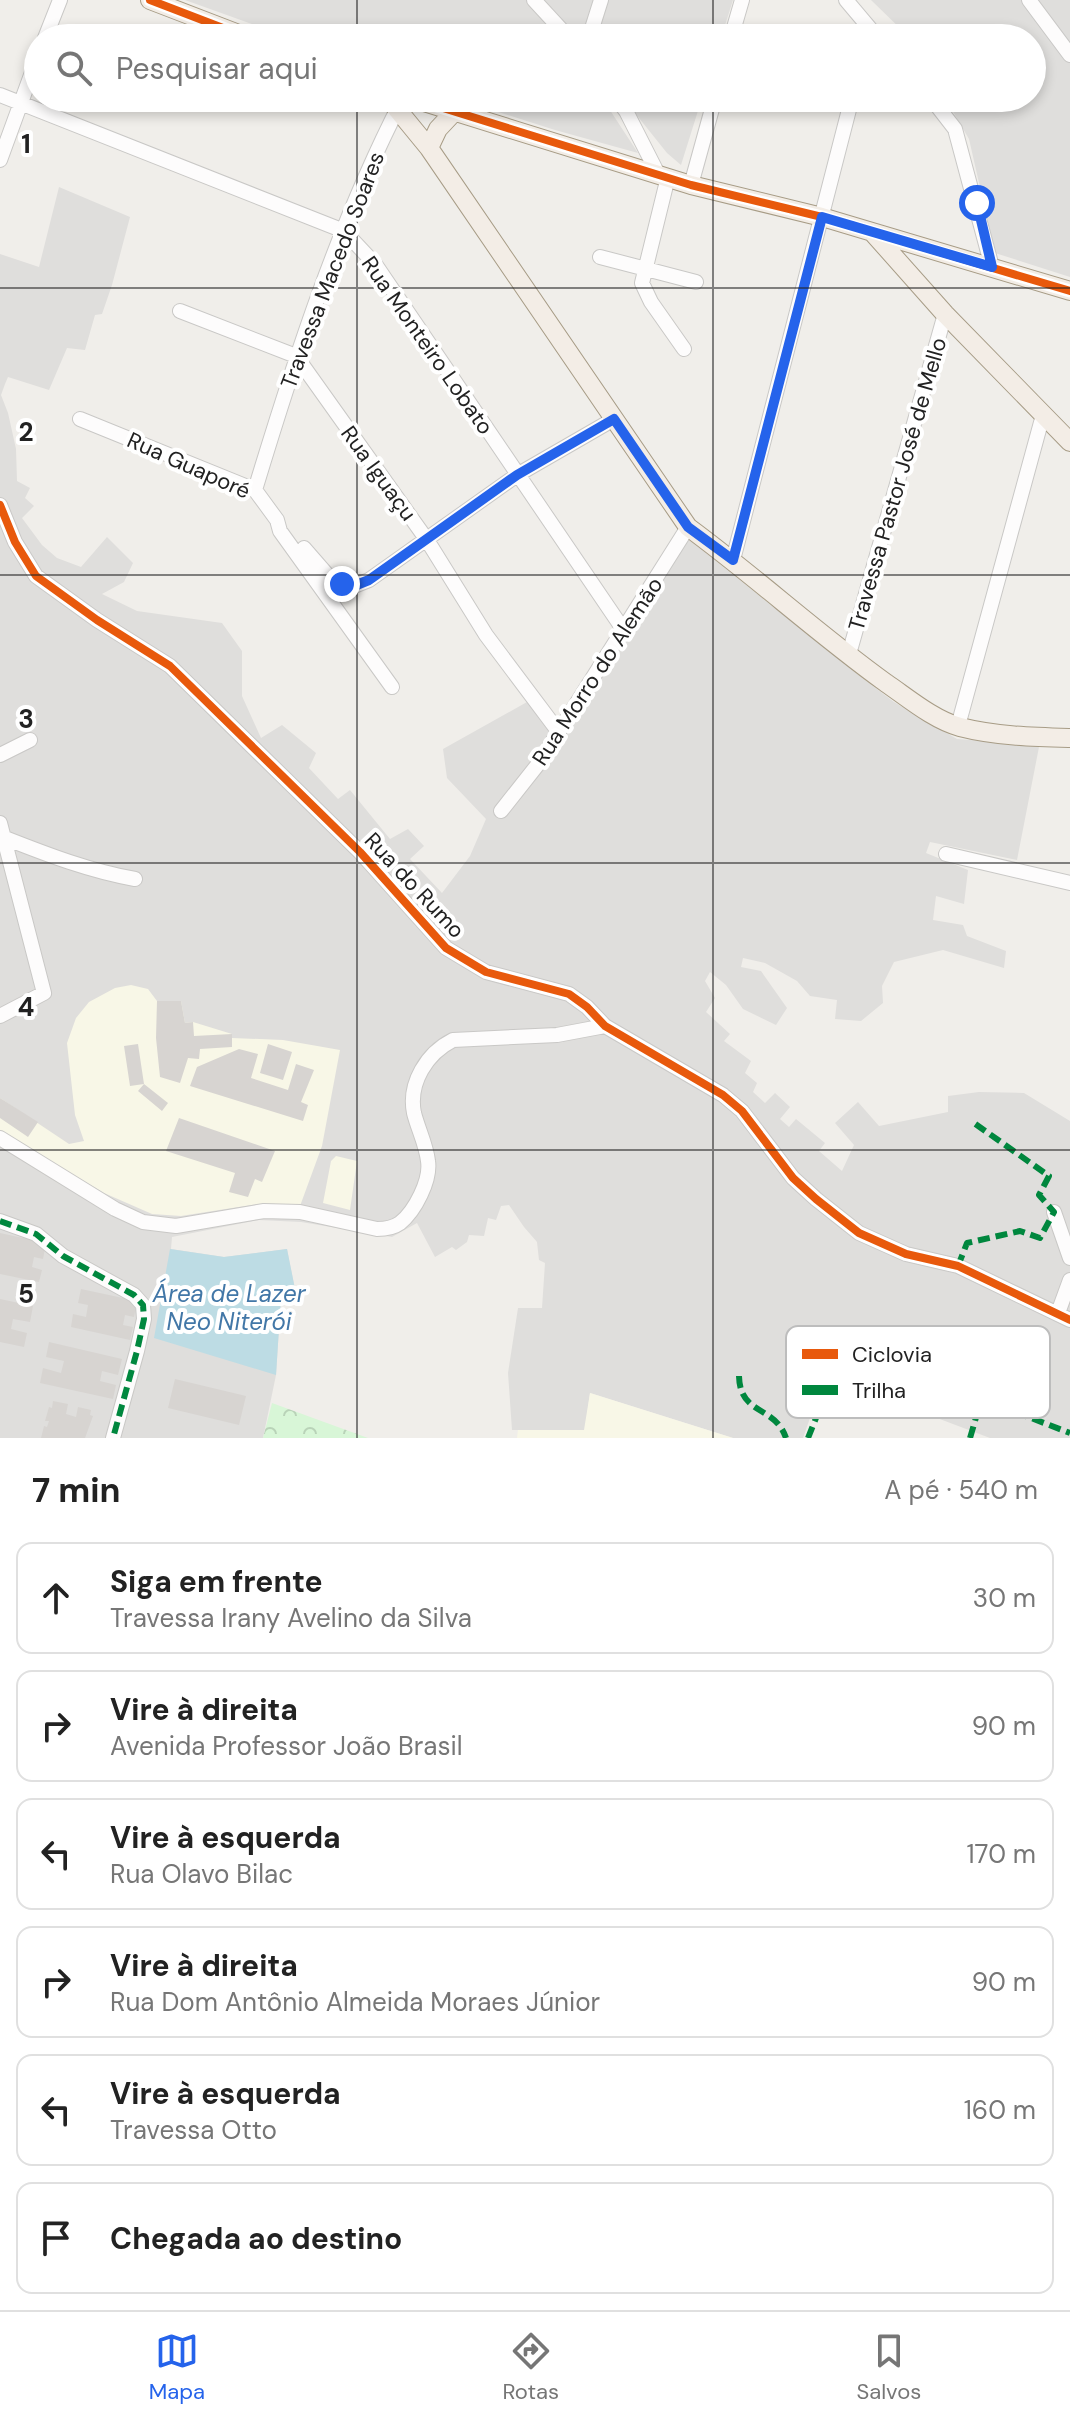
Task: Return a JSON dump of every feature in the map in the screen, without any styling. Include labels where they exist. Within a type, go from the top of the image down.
[{"type":"main road","points":[[160,2],[214,24]]},
{"type":"main road","points":[[407,112],[688,527],[914,702],[958,726],[995,733],[1070,738]]},
{"type":"main road","points":[[449,112],[691,185],[822,217],[1070,291]]},
{"type":"main road","points":[[429,148],[438,129],[453,113]]},
{"type":"main road","points":[[873,233],[945,314],[1070,442]]},
{"type":"street","points":[[51,24],[60,0]]},
{"type":"street","points":[[534,0],[556,24]]},
{"type":"street","points":[[593,24],[601,0]]},
{"type":"street","points":[[735,24],[742,0]]},
{"type":"street","points":[[846,0],[863,24]]},
{"type":"street","points":[[1029,0],[1070,55]]},
{"type":"street","points":[[0,160],[24,93]]},
{"type":"street","name":"Rua Monteiro Lobato","points":[[0,95],[24,105]]},
{"type":"street","name":"Rua Monteiro Lobato","points":[[43,112],[344,231],[375,264],[625,632]]},
{"type":"street","name":"Travessa Macedo Soares","points":[[255,490],[296,356],[394,112]]},
{"type":"street","points":[[627,112],[663,176],[642,283],[684,349]]},
{"type":"street","points":[[691,185],[711,112]]},
{"type":"street","points":[[733,560],[848,112]]},
{"type":"street","points":[[942,112],[955,129],[992,267]]},
{"type":"street","points":[[600,257],[696,282]]},
{"type":"street","points":[[180,311],[296,356]]},
{"type":"street","name":"Travessa Pastor José de Mello","points":[[849,654],[945,314]]},
{"type":"street","name":"Rua Iguaçu","points":[[296,356],[427,540],[486,635],[558,731]]},
{"type":"street","points":[[958,726],[1043,415]]},
{"type":"street","name":"Rua Guaporé","points":[[80,419],[255,490],[277,520],[280,531],[392,687]]},
{"type":"street","points":[[277,520],[286,526],[331,579],[354,586],[369,580],[517,475],[614,419]]},
{"type":"street","name":"Rua do Rumo","points":[[0,505],[15,542],[36,576],[97,620],[170,666],[360,852],[446,948],[486,972],[569,994],[605,1026],[723,1095],[742,1111],[793,1178],[859,1233],[906,1254],[958,1266],[1064,1316]]},
{"type":"street","name":"Rua Morro do Alemão","points":[[501,811],[539,763],[625,632],[688,527]]},
{"type":"street","points":[[0,755],[30,740]]},
{"type":"street","points":[[2,831],[83,867],[135,879]]},
{"type":"street","points":[[0,1016],[44,993],[2,831]]},
{"type":"street","points":[[946,854],[1070,883]]},
{"type":"street","points":[[0,1138],[115,1209],[143,1222],[176,1226],[246,1213],[300,1212],[388,1229],[401,1223],[413,1207],[428,1175],[429,1164],[413,1111],[414,1098],[422,1068],[441,1046],[453,1040],[557,1035],[605,1026]]},
{"type":"street","points":[[1054,1212],[1070,1258]]},
{"type":"street","points":[[0,1221],[36,1234],[63,1256],[134,1295],[143,1305],[144,1319],[137,1351],[113,1438]]},
{"type":"street","points":[[1064,1316],[1070,1280]]},
{"type":"shaded area","points":[[185,0],[526,0],[551,24],[252,24]]},
{"type":"shaded area","points":[[544,0],[733,0],[725,24],[563,24]]},
{"type":"shaded area","points":[[871,0],[1070,0],[1070,277],[995,253],[969,139],[953,112],[1046,112],[1046,24],[896,24]]},
{"type":"shaded area","points":[[498,112],[611,112],[638,153]]},
{"type":"shaded area","points":[[634,112],[698,112],[681,165],[667,153]]},
{"type":"shaded area","points":[[59,187],[130,217],[112,285],[102,314],[95,315],[85,350],[67,348],[49,390],[8,377],[1,395],[16,449],[17,481],[30,488],[25,498],[34,506],[22,518],[42,545],[57,558],[81,567],[107,537],[133,563],[124,582],[102,594],[137,611],[222,623],[242,651],[242,696],[261,738],[282,725],[316,753],[309,768],[338,799],[350,790],[390,839],[408,829],[424,846],[410,859],[442,893],[470,856],[486,819],[447,778],[443,749],[527,702],[557,742],[620,649],[686,541],[691,541],[894,702],[957,739],[1039,747],[1017,860],[930,842],[926,853],[968,870],[964,904],[936,896],[933,920],[963,925],[967,936],[1006,951],[1004,968],[943,950],[894,962],[882,986],[883,1003],[861,1021],[835,1019],[837,1000],[810,996],[797,981],[765,963],[743,958],[741,967],[761,971],[787,1008],[776,1025],[743,1009],[726,985],[710,972],[705,981],[715,998],[706,1012],[730,1034],[724,1041],[751,1061],[745,1073],[757,1083],[753,1092],[765,1103],[775,1093],[790,1107],[780,1119],[789,1127],[796,1119],[825,1143],[819,1151],[842,1171],[854,1145],[835,1123],[858,1102],[879,1126],[948,1112],[948,1096],[979,1092],[1024,1093],[1070,1121],[1070,1438],[990,1438],[937,1418],[1050,1418],[1050,1326],[786,1326],[786,1418],[810,1418],[803,1438],[733,1438],[590,1393],[585,1430],[512,1430],[508,1373],[518,1308],[542,1308],[545,1263],[539,1260],[537,1242],[509,1205],[501,1206],[496,1220],[488,1218],[484,1236],[469,1235],[467,1242],[456,1250],[452,1247],[435,1257],[417,1223],[392,1237],[301,1222],[259,1220],[172,1237],[171,1249],[224,1257],[287,1249],[296,1294],[281,1297],[276,1375],[263,1438],[0,1438],[0,254],[39,267]]},
{"type":"shaded area","points":[[131,985],[148,989],[157,1001],[181,1001],[185,1023],[193,1022],[232,1034],[232,1038],[283,1040],[340,1050],[322,1146],[300,1206],[258,1204],[181,1216],[152,1214],[104,1193],[0,1131],[0,1098],[69,1144],[84,1141],[75,1115],[67,1043],[76,1018],[89,1002],[115,988]]},
{"type":"shaded area","points":[[336,1156],[357,1161],[350,1210],[323,1203],[331,1161]]},
{"type":"shaded area","points":[[590,1393],[733,1438],[517,1438],[518,1430],[584,1430]]},
{"type":"green space","points":[[272,1403],[368,1438],[263,1438]]},
{"type":"water","name":"Área de Lazer Neo Niterói","points":[[170,1249],[224,1257],[287,1249],[296,1294],[281,1297],[276,1375],[154,1338]]},
{"type":"building","points":[[157,1001],[181,1001],[185,1023],[193,1022],[194,1036],[232,1034],[232,1047],[200,1049],[199,1059],[188,1058],[180,1083],[160,1077],[156,1038]]},
{"type":"building","points":[[138,1044],[144,1084],[130,1086],[124,1046]]},
{"type":"building","points":[[268,1044],[292,1052],[283,1080],[260,1073]]},
{"type":"building","points":[[239,1049],[258,1054],[251,1078],[288,1090],[296,1064],[314,1070],[301,1102],[308,1105],[303,1121],[190,1086],[197,1067]]},
{"type":"building","points":[[144,1084],[168,1103],[162,1111],[138,1091]]},
{"type":"building","points":[[0,1098],[38,1122],[28,1137],[0,1118]]},
{"type":"building","points":[[179,1118],[275,1151],[262,1182],[255,1179],[248,1197],[229,1192],[235,1173],[166,1151]]},
{"type":"building","points":[[0,1233],[46,1243],[43,1259],[34,1257],[32,1267],[42,1270],[39,1282],[0,1274]]},
{"type":"building","points":[[81,1289],[137,1301],[134,1317],[125,1315],[123,1325],[133,1327],[130,1340],[71,1327],[73,1314],[86,1317],[88,1305],[78,1303]]},
{"type":"building","points":[[0,1299],[33,1306],[30,1322],[13,1319],[11,1329],[27,1333],[24,1347],[0,1342]]},
{"type":"building","points":[[49,1342],[122,1359],[118,1375],[102,1371],[100,1381],[116,1385],[113,1399],[40,1383],[43,1368],[61,1373],[64,1361],[46,1357]]},
{"type":"building","points":[[175,1379],[246,1396],[239,1425],[168,1408]]},
{"type":"building","points":[[53,1401],[68,1404],[66,1414],[76,1417],[78,1407],[91,1410],[90,1415],[93,1416],[85,1438],[41,1438]]},
{"type":"marked path","points":[[958,1266],[967,1243],[1020,1231],[1040,1238],[1054,1212],[1039,1195],[1049,1176],[974,1123]]},
{"type":"marked path","points":[[0,1221],[36,1234],[63,1256],[134,1295],[143,1305],[144,1319],[137,1351],[113,1438]]},
{"type":"marked path","points":[[739,1376],[745,1398],[774,1420],[786,1438]]},
{"type":"marked path","points":[[808,1438],[816,1418]]},
{"type":"marked path","points":[[970,1438],[976,1418]]},
{"type":"marked path","points":[[1031,1418],[1070,1433]]},
{"type":"cycle path","points":[[150,0],[213,24]]},
{"type":"cycle path","points":[[456,112],[691,185],[822,217],[1070,291]]},
{"type":"cycle path","points":[[0,505],[15,542],[36,576],[97,620],[170,666],[360,852],[446,948],[486,972],[569,994],[605,1026],[723,1095],[742,1111],[793,1178],[859,1233],[906,1254],[958,1266],[1070,1320]]},
{"type":"route","points":[[342,584],[354,586],[369,580],[517,475],[614,419],[688,527],[733,560],[822,217],[992,267],[977,203]]}]
